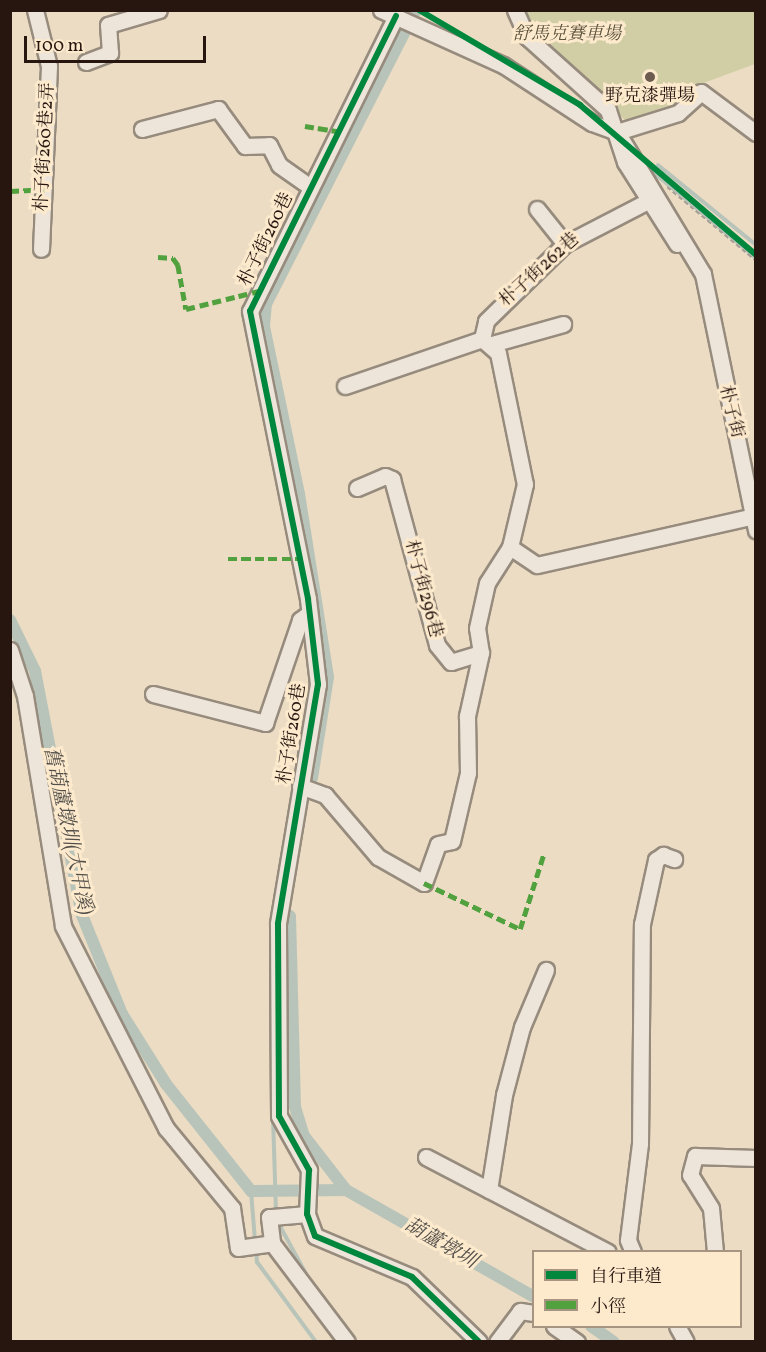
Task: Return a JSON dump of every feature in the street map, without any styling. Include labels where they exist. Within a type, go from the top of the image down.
[{"type":"street","name":"朴子街260巷2弄","points":[[35,10],[49,66],[41,249]]},
{"type":"street","points":[[86,62],[110,53],[108,25],[159,10]]},
{"type":"street","name":"朴子街","points":[[515,10],[527,37],[608,110],[625,162],[646,202],[707,291]]},
{"type":"street","points":[[388,13],[422,26],[503,65],[592,123],[617,132],[678,113],[701,92],[756,133]]},
{"type":"street","name":"朴子街260巷","points":[[307,1214],[309,1170],[279,1116],[278,924],[318,684],[308,614],[250,311],[310,187],[388,13]]},
{"type":"street","points":[[142,129],[218,109],[245,146],[269,145],[279,165],[310,187]]},
{"type":"street","name":"朴子街","points":[[617,132],[691,248],[707,291],[753,524]]},
{"type":"street","name":"朴子街262巷","points":[[487,342],[486,321],[565,244],[646,202]]},
{"type":"street","points":[[537,209],[565,244]]},
{"type":"street","points":[[345,386],[487,342],[563,324]]},
{"type":"street","points":[[482,653],[477,628],[486,583],[510,547],[525,484],[487,342]]},
{"type":"street","name":"朴子街296巷","points":[[357,488],[386,476],[392,479],[437,645],[451,662],[482,653]]},
{"type":"street","points":[[510,547],[537,565],[753,524]]},
{"type":"street","points":[[153,694],[265,723],[300,620],[308,614]]},
{"type":"street","points":[[10,650],[25,696],[63,926],[166,1128],[232,1208],[232,1240],[244,1249],[272,1243]]},
{"type":"street","name":"朴子街260巷","points":[[300,786],[325,795],[378,857],[424,883],[438,844],[452,841],[468,773],[467,716],[482,653]]},
{"type":"street","points":[[633,1250],[628,1240],[640,1144],[642,924],[656,860],[663,855],[674,859]]},
{"type":"street","points":[[489,1190],[504,1095],[522,1027],[546,970]]},
{"type":"street","points":[[715,1250],[711,1208],[690,1175],[695,1156],[756,1158]]},
{"type":"street","points":[[426,1157],[606,1250]]},
{"type":"street","points":[[347,1341],[272,1243],[269,1217],[307,1214],[315,1236],[412,1277],[479,1341]]},
{"type":"street","points":[[497,1341],[520,1311],[532,1313]]},
{"type":"street","points":[[557,1328],[578,1341]]},
{"type":"street","points":[[677,1328],[686,1341]]},
{"type":"path","points":[[666,182],[743,247],[756,261]]},
{"type":"path","points":[[743,247],[756,255]]},
{"type":"green space","name":"野克漆彈場","points":[[520,11],[755,11],[755,64],[698,85],[675,112],[632,126],[539,45]]},
{"type":"waterway","points":[[312,778],[328,677],[299,494],[264,326],[266,304],[416,10]]},
{"type":"waterway","points":[[658,165],[756,245]]},
{"type":"waterway","points":[[653,172],[756,258]]},
{"type":"waterway","name":"舊葫蘆墩圳(大甲溪)","points":[[10,620],[35,671],[82,915],[122,1014],[166,1084],[251,1191],[346,1190]]},
{"type":"waterway","points":[[290,916],[295,1107],[304,1136],[346,1190],[532,1296]]},
{"type":"waterway","points":[[273,1117],[276,1212]]},
{"type":"waterway","points":[[251,1191],[255,1241]]},
{"type":"waterway","points":[[276,1219],[310,1281]]},
{"type":"waterway","points":[[256,1249],[257,1262],[316,1342]]},
{"type":"waterway","points":[[322,1296],[355,1342]]},
{"type":"waterway","name":"葫蘆墩圳","points":[[594,1328],[614,1342]]},
{"type":"marked path","points":[[305,126],[338,131]]},
{"type":"marked path","points":[[10,191],[45,189]]},
{"type":"marked path","points":[[158,257],[173,258],[178,265],[186,309],[259,291]]},
{"type":"marked path","points":[[228,559],[298,559]]},
{"type":"marked path","points":[[424,883],[520,929],[543,856]]},
{"type":"cycle path","points":[[419,10],[580,105],[756,255]]},
{"type":"cycle path","points":[[396,16],[250,311],[308,599],[318,684],[278,924],[279,1116],[309,1170],[307,1214],[315,1236],[412,1277],[479,1342]]},
{"type":"place","name":"野克漆彈場","points":[[650,77]]},
{"type":"park label","name":"舒馬克賽車場","points":[[567,35]]}]
